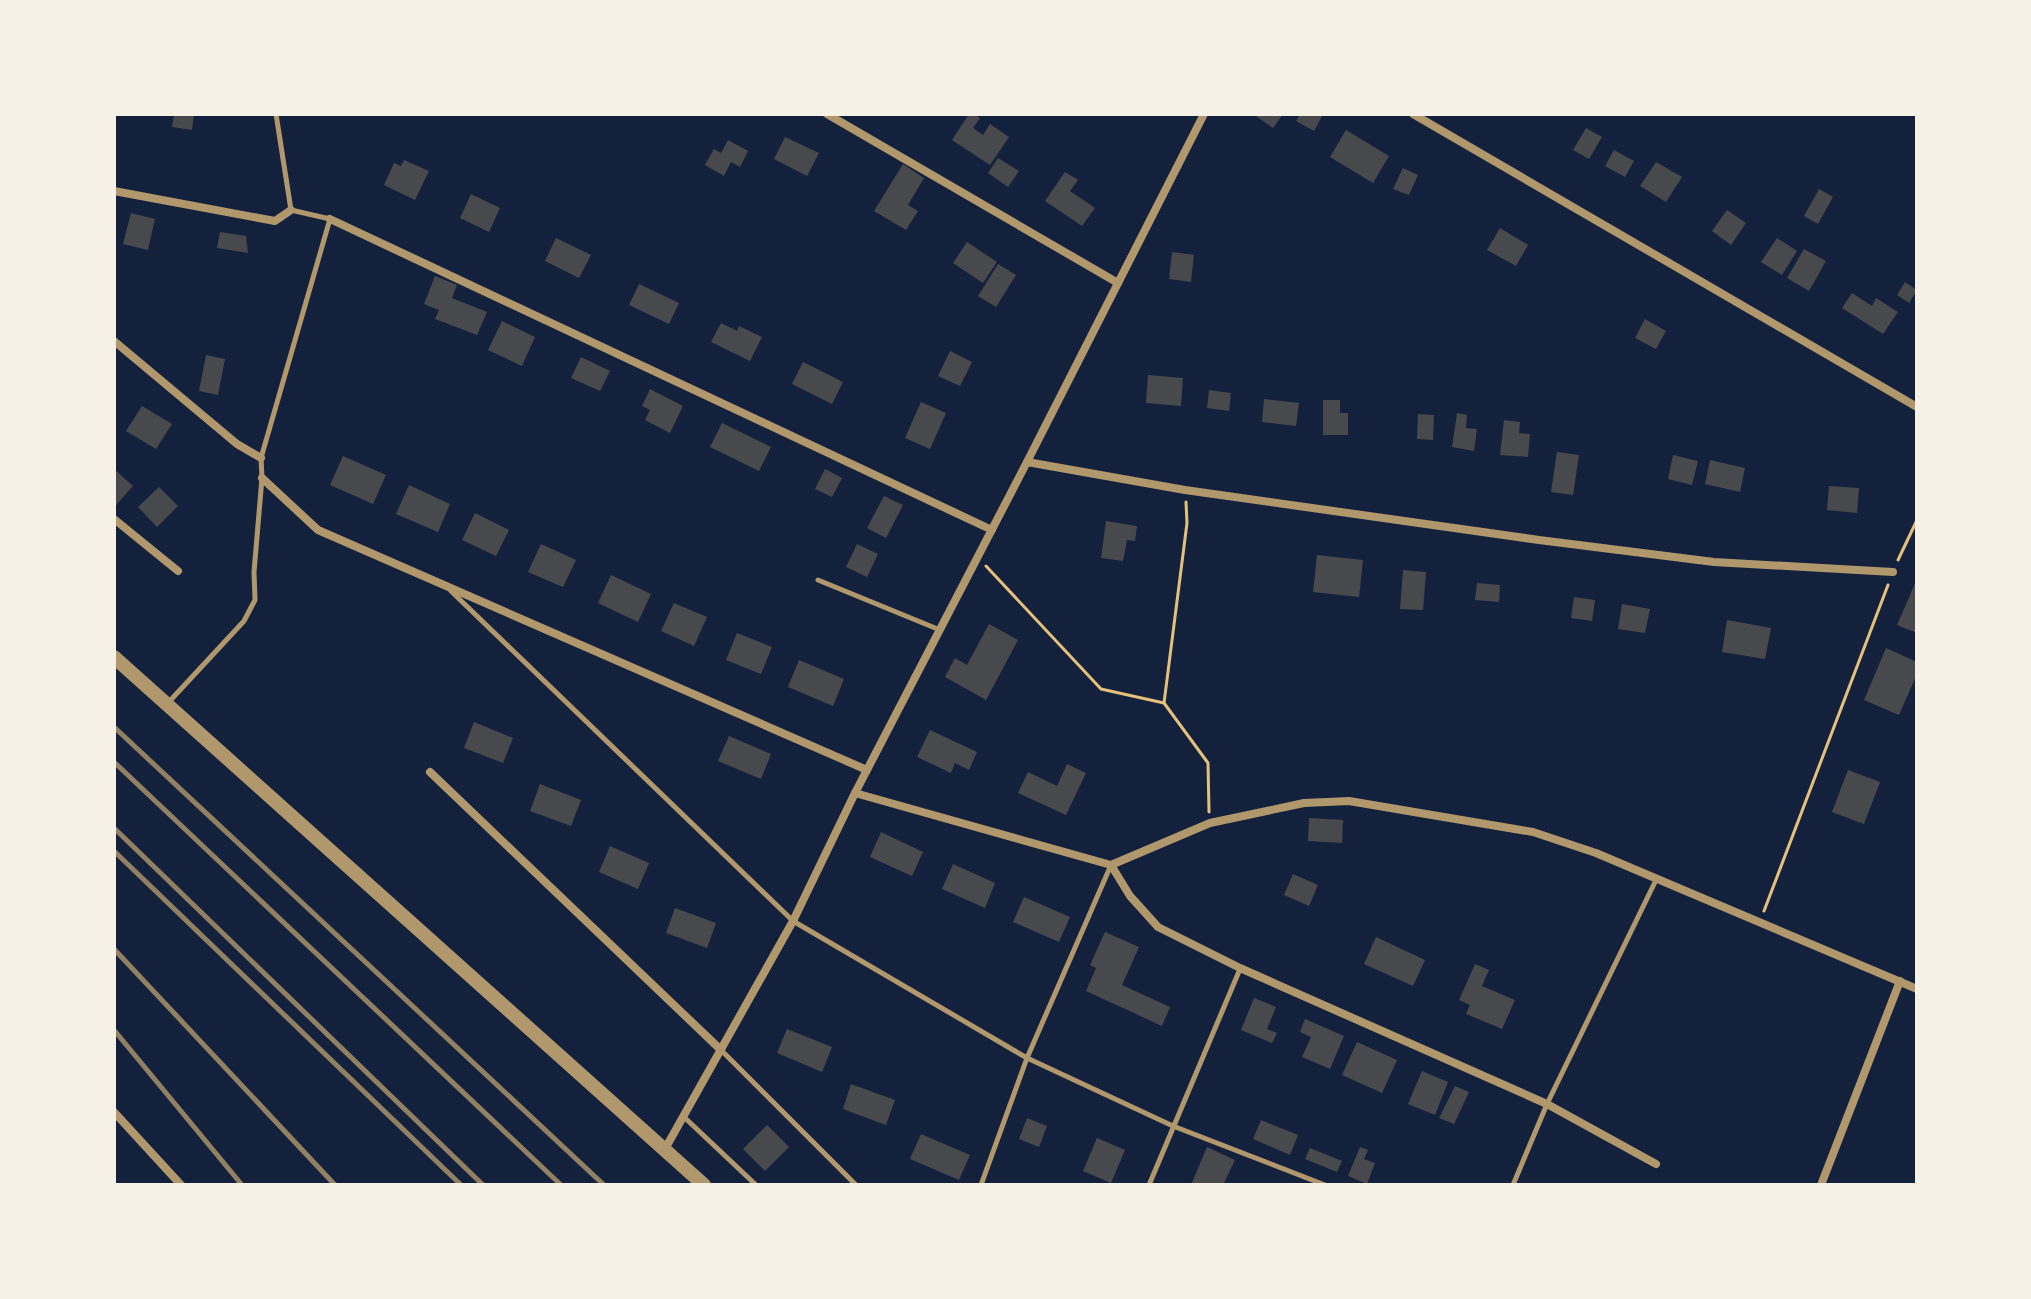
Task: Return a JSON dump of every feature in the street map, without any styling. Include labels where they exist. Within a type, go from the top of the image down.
[{"type":"street","points":[[827,114],[1118,283]]},
{"type":"street","points":[[665,1149],[793,921],[855,793],[1204,114]]},
{"type":"street","points":[[1413,114],[1917,407]]},
{"type":"street","points":[[114,191],[275,221],[291,210]]},
{"type":"street","points":[[330,219],[992,530]]},
{"type":"street","points":[[114,341],[237,444],[261,458]]},
{"type":"street","points":[[1027,462],[1185,490],[1539,540],[1714,562],[1893,572]]},
{"type":"street","points":[[262,478],[318,530],[867,770]]},
{"type":"street","points":[[114,519],[178,571]]},
{"type":"street","points":[[114,657],[704,1185]]},
{"type":"street","points":[[430,772],[721,1050]]},
{"type":"street","points":[[855,793],[1111,865],[1210,823],[1304,803],[1349,801],[1533,832],[1596,853],[1917,989]]},
{"type":"street","points":[[1111,865],[1130,896],[1158,927],[1240,968],[1547,1104],[1656,1164]]},
{"type":"street","points":[[1821,1185],[1900,981]]},
{"type":"street","points":[[114,1112],[181,1185]]},
{"type":"lane","points":[[166,705],[244,621],[255,600],[261,458],[330,219],[291,210],[276,114]]},
{"type":"lane","points":[[818,580],[941,630]]},
{"type":"lane","points":[[446,586],[793,921],[1027,1058],[1173,1126],[1325,1185]]},
{"type":"lane","points":[[981,1185],[1027,1058],[1111,865]]},
{"type":"lane","points":[[1513,1185],[1547,1104],[1657,878]]},
{"type":"lane","points":[[1149,1185],[1240,968]]},
{"type":"lane","points":[[721,1050],[856,1185]]},
{"type":"lane","points":[[684,1117],[756,1185]]},
{"type":"path","points":[[1164,703],[1187,523],[1185,490]]},
{"type":"path","points":[[1760,921],[1893,572],[1917,520]]},
{"type":"path","points":[[977,558],[1101,689],[1164,703],[1208,763],[1210,823]]},
{"type":"building","points":[[174,114],[194,114],[192,130],[172,127]]},
{"type":"building","points":[[969,114],[980,118],[973,128],[983,135],[990,124],[1009,137],[990,165],[952,140]]},
{"type":"building","points":[[1253,114],[1283,114],[1273,128]]},
{"type":"building","points":[[1300,114],[1322,116],[1314,131],[1296,121]]},
{"type":"building","points":[[1586,128],[1602,137],[1589,159],[1573,150]]},
{"type":"building","points":[[1346,130],[1389,156],[1373,183],[1330,157]]},
{"type":"building","points":[[785,137],[819,153],[807,176],[774,159]]},
{"type":"building","points":[[728,140],[748,151],[740,167],[731,162],[724,176],[705,165],[714,149],[721,153]]},
{"type":"building","points":[[1614,150],[1634,161],[1625,177],[1605,166]]},
{"type":"building","points":[[998,158],[1019,171],[1008,187],[988,173]]},
{"type":"building","points":[[404,160],[429,171],[415,200],[384,185],[394,163],[401,166]]},
{"type":"building","points":[[1656,162],[1682,177],[1666,202],[1640,186]]},
{"type":"building","points":[[903,164],[924,178],[908,205],[918,211],[906,230],[874,211]]},
{"type":"building","points":[[1403,168],[1418,175],[1409,195],[1393,189]]},
{"type":"building","points":[[1065,172],[1078,180],[1070,191],[1095,208],[1082,226],[1045,201]]},
{"type":"building","points":[[1819,189],[1833,197],[1818,224],[1804,216]]},
{"type":"building","points":[[471,194],[500,208],[489,232],[460,218]]},
{"type":"building","points":[[1727,210],[1746,223],[1731,245],[1712,231]]},
{"type":"building","points":[[131,213],[155,219],[148,250],[123,244]]},
{"type":"building","points":[[1500,228],[1528,245],[1516,266],[1487,250]]},
{"type":"building","points":[[220,232],[246,236],[248,253],[217,248]]},
{"type":"building","points":[[556,238],[591,255],[579,278],[545,261]]},
{"type":"building","points":[[1777,238],[1797,251],[1782,275],[1761,262]]},
{"type":"building","points":[[967,242],[997,262],[983,283],[953,263]]},
{"type":"building","points":[[1804,249],[1826,261],[1809,291],[1787,278]]},
{"type":"building","points":[[1172,252],[1194,255],[1191,282],[1169,279]]},
{"type":"building","points":[[998,264],[1016,275],[996,307],[978,296]]},
{"type":"building","points":[[435,276],[457,285],[452,298],[487,312],[477,335],[435,319],[439,310],[424,304]]},
{"type":"building","points":[[1905,282],[1917,290],[1909,303],[1897,295]]},
{"type":"building","points":[[639,284],[679,303],[669,324],[629,305]]},
{"type":"building","points":[[1852,293],[1872,306],[1876,298],[1898,312],[1883,334],[1842,308]]},
{"type":"building","points":[[1645,319],[1666,331],[1656,349],[1635,338]]},
{"type":"building","points":[[502,321],[535,337],[522,366],[488,350]]},
{"type":"building","points":[[721,323],[737,331],[739,326],[762,337],[750,361],[711,342]]},
{"type":"building","points":[[950,351],[972,362],[960,386],[938,376]]},
{"type":"building","points":[[206,355],[225,359],[218,395],[199,391]]},
{"type":"building","points":[[581,357],[610,371],[600,391],[571,378]]},
{"type":"building","points":[[803,362],[843,382],[832,404],[792,384]]},
{"type":"building","points":[[1148,375],[1183,378],[1181,406],[1146,403]]},
{"type":"building","points":[[650,389],[683,406],[670,433],[645,420],[650,410],[642,406]]},
{"type":"building","points":[[1209,390],[1231,393],[1229,411],[1207,408]]},
{"type":"building","points":[[1264,399],[1299,403],[1296,426],[1262,422]]},
{"type":"building","points":[[1323,400],[1340,400],[1340,413],[1348,413],[1348,435],[1323,435]]},
{"type":"building","points":[[921,402],[946,413],[930,449],[905,438]]},
{"type":"building","points":[[142,406],[172,424],[156,449],[126,431]]},
{"type":"building","points":[[1457,413],[1467,415],[1466,428],[1477,429],[1474,451],[1452,447]]},
{"type":"building","points":[[1418,414],[1434,415],[1433,440],[1417,439]]},
{"type":"building","points":[[1504,420],[1520,422],[1519,433],[1530,434],[1528,457],[1500,455]]},
{"type":"building","points":[[722,423],[771,447],[759,471],[710,447]]},
{"type":"building","points":[[1557,452],[1579,455],[1573,495],[1551,492]]},
{"type":"building","points":[[1673,455],[1698,461],[1692,485],[1668,479]]},
{"type":"building","points":[[343,456],[386,475],[373,504],[330,485]]},
{"type":"building","points":[[1710,460],[1745,468],[1740,492],[1705,484]]},
{"type":"building","points":[[114,469],[133,486],[116,505],[114,503]]},
{"type":"building","points":[[825,469],[842,478],[832,497],[815,489]]},
{"type":"building","points":[[409,485],[450,504],[438,532],[396,514]]},
{"type":"building","points":[[1829,486],[1859,488],[1857,513],[1827,510]]},
{"type":"building","points":[[159,487],[178,506],[157,527],[138,507]]},
{"type":"building","points":[[884,496],[903,505],[886,538],[867,528]]},
{"type":"building","points":[[475,513],[509,530],[496,556],[462,540]]},
{"type":"building","points":[[1106,521],[1137,526],[1135,541],[1127,540],[1123,561],[1101,558]]},
{"type":"building","points":[[541,544],[576,560],[563,587],[528,572]]},
{"type":"building","points":[[857,544],[878,554],[867,577],[846,567]]},
{"type":"building","points":[[1317,555],[1363,560],[1359,597],[1313,592]]},
{"type":"building","points":[[1403,570],[1426,572],[1423,610],[1400,609]]},
{"type":"building","points":[[611,575],[651,594],[638,622],[598,603]]},
{"type":"building","points":[[1917,579],[1917,633],[1897,625]]},
{"type":"building","points":[[1477,583],[1500,585],[1499,602],[1475,600]]},
{"type":"building","points":[[1574,597],[1595,600],[1592,621],[1571,618]]},
{"type":"building","points":[[674,603],[707,617],[694,646],[661,631]]},
{"type":"building","points":[[1622,604],[1650,609],[1645,633],[1618,629]]},
{"type":"building","points":[[1727,620],[1771,628],[1765,659],[1722,652]]},
{"type":"building","points":[[989,624],[1018,640],[986,700],[945,677],[955,658],[967,665]]},
{"type":"building","points":[[737,633],[772,647],[761,674],[726,660]]},
{"type":"building","points":[[1886,648],[1917,662],[1917,674],[1899,715],[1864,700]]},
{"type":"building","points":[[799,660],[844,679],[833,706],[788,687]]},
{"type":"building","points":[[474,722],[513,738],[503,763],[464,748]]},
{"type":"building","points":[[930,730],[977,752],[969,770],[955,763],[951,773],[917,757]]},
{"type":"building","points":[[729,736],[771,754],[761,779],[718,761]]},
{"type":"building","points":[[1067,764],[1086,773],[1066,815],[1018,793],[1028,772],[1057,786]]},
{"type":"building","points":[[1848,770],[1880,782],[1864,824],[1832,812]]},
{"type":"building","points":[[540,784],[581,800],[571,826],[530,811]]},
{"type":"building","points":[[1309,818],[1343,820],[1342,843],[1308,841]]},
{"type":"building","points":[[881,832],[923,852],[912,876],[870,857]]},
{"type":"building","points":[[610,846],[649,863],[638,889],[599,872]]},
{"type":"building","points":[[953,864],[995,883],[985,908],[942,889]]},
{"type":"building","points":[[1293,874],[1318,885],[1309,906],[1284,895]]},
{"type":"building","points":[[1024,897],[1070,917],[1059,942],[1013,922]]},
{"type":"building","points":[[675,908],[716,923],[707,948],[666,933]]},
{"type":"building","points":[[1105,932],[1139,947],[1122,985],[1170,1007],[1162,1026],[1086,991],[1096,968],[1090,965]]},
{"type":"building","points":[[1376,937],[1425,960],[1413,986],[1364,964]]},
{"type":"building","points":[[1475,964],[1489,970],[1482,986],[1515,1000],[1502,1029],[1466,1014],[1470,1005],[1459,1000]]},
{"type":"building","points":[[1254,998],[1276,1007],[1267,1029],[1277,1033],[1272,1043],[1241,1030]]},
{"type":"building","points":[[1305,1019],[1344,1036],[1330,1069],[1302,1057],[1311,1037],[1300,1032]]},
{"type":"building","points":[[787,1029],[832,1047],[822,1072],[777,1053]]},
{"type":"building","points":[[1357,1042],[1397,1060],[1382,1093],[1342,1075]]},
{"type":"building","points":[[1422,1071],[1448,1082],[1435,1115],[1408,1104]]},
{"type":"building","points":[[851,1084],[895,1100],[886,1125],[843,1109]]},
{"type":"building","points":[[1455,1086],[1469,1092],[1454,1124],[1439,1118]]},
{"type":"building","points":[[1027,1118],[1047,1126],[1039,1147],[1019,1139]]},
{"type":"building","points":[[1261,1120],[1298,1135],[1290,1155],[1253,1139]]},
{"type":"building","points":[[767,1125],[789,1147],[765,1171],[743,1149]]},
{"type":"building","points":[[921,1134],[970,1155],[959,1180],[910,1159]]},
{"type":"building","points":[[1097,1138],[1125,1150],[1111,1183],[1083,1171]]},
{"type":"building","points":[[1207,1147],[1235,1160],[1223,1185],[1191,1185]]},
{"type":"building","points":[[1360,1147],[1368,1150],[1364,1159],[1375,1163],[1367,1184],[1348,1176]]},
{"type":"building","points":[[1310,1148],[1342,1161],[1337,1172],[1305,1159]]},
{"type":"railway","points":[[114,727],[604,1185]]},
{"type":"railway","points":[[114,762],[561,1185]]},
{"type":"railway","points":[[114,828],[483,1185]]},
{"type":"railway","points":[[114,851],[461,1185]]},
{"type":"railway","points":[[114,949],[335,1185]]},
{"type":"railway","points":[[114,1030],[242,1185]]}]
